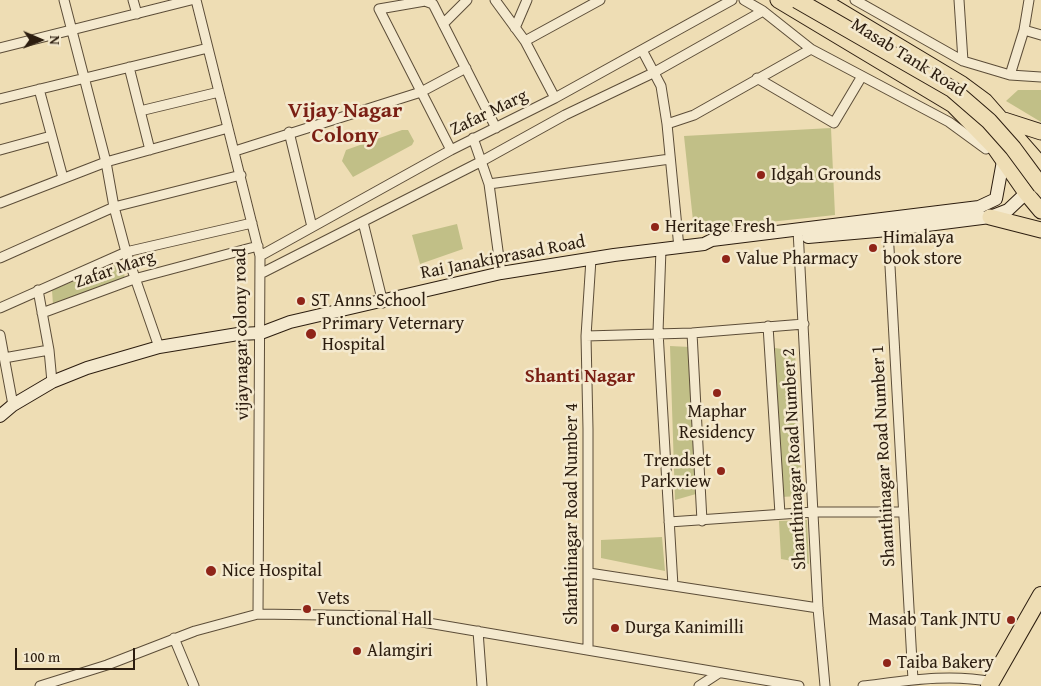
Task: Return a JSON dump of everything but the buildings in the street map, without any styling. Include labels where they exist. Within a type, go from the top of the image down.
[{"type":"highway","points":[[798,0],[952,89],[989,121],[1013,148],[1041,186]]},
{"type":"highway","points":[[820,1],[946,78],[978,101],[1015,142],[1041,175]]},
{"type":"highway","points":[[994,685],[1040,600]]},
{"type":"main road","name":"Masab Tank Road","points":[[778,0],[953,106],[978,130],[1041,211]]},
{"type":"main road","name":"Masab Tank Road","points":[[820,1],[962,84],[986,101],[1039,159]]},
{"type":"main road","points":[[815,21],[820,1]]},
{"type":"main road","points":[[1002,120],[1041,132]]},
{"type":"main road","points":[[798,234],[888,230],[990,217],[1008,210],[1039,159]]},
{"type":"main road","points":[[798,234],[979,207],[996,199],[1000,186],[1003,161]]},
{"type":"main road","points":[[1022,187],[1041,175]]},
{"type":"main road","points":[[990,217],[1041,230]]},
{"type":"main road","name":"Rai Janakiprasad Road","points":[[0,416],[13,405],[52,382],[87,368],[159,347],[238,334],[261,333],[290,322],[383,302],[501,273],[661,249],[680,248],[704,244],[712,240],[798,234]]},
{"type":"street","points":[[64,0],[106,162],[114,207],[126,252],[159,347]]},
{"type":"street","points":[[133,0],[137,14]]},
{"type":"street","points":[[0,48],[190,0]]},
{"type":"street","name":"vijaynagar colony road","points":[[196,0],[260,256],[258,614]]},
{"type":"street","points":[[442,24],[466,0]]},
{"type":"street","points":[[495,0],[524,41],[556,98]]},
{"type":"street","points":[[515,28],[527,0]]},
{"type":"street","points":[[524,41],[600,0]]},
{"type":"street","name":"Zafar Marg","points":[[260,256],[473,138],[556,98],[732,0]]},
{"type":"street","points":[[744,0],[763,10],[811,49],[949,122],[986,149]]},
{"type":"street","points":[[855,0],[963,61],[1010,75],[1041,77]]},
{"type":"street","points":[[959,0],[963,61]]},
{"type":"street","points":[[1010,75],[1024,30],[1029,0]]},
{"type":"street","points":[[451,150],[379,9],[430,1],[433,4],[496,128]]},
{"type":"street","points":[[260,274],[482,161],[565,115],[653,73],[763,10]]},
{"type":"street","points":[[1024,30],[1041,35]]},
{"type":"street","points":[[0,99],[208,48]]},
{"type":"street","points":[[667,124],[694,115],[811,49]]},
{"type":"street","points":[[642,50],[660,86],[667,124],[680,248]]},
{"type":"street","points":[[129,66],[150,150]]},
{"type":"street","points":[[234,151],[289,132],[421,92],[466,68]]},
{"type":"street","points":[[757,78],[834,123],[862,76]]},
{"type":"street","points":[[39,89],[63,178]]},
{"type":"street","points":[[140,111],[219,92]]},
{"type":"street","points":[[0,204],[106,162],[228,128]]},
{"type":"street","points":[[289,132],[312,227]]},
{"type":"street","points":[[0,150],[51,136]]},
{"type":"street","points":[[473,138],[489,184],[501,273]]},
{"type":"street","points":[[489,184],[670,159]]},
{"type":"street","points":[[0,258],[114,207],[241,175]]},
{"type":"street","points":[[363,222],[383,302]]},
{"type":"street","points":[[0,308],[126,252],[252,223]]},
{"type":"street","name":"Shanthinagar Road Number 1","points":[[888,230],[913,680]]},
{"type":"street","name":"Shanthinagar Road Number 2","points":[[798,234],[818,608],[825,686]]},
{"type":"street","name":"Zafar Marg","points":[[42,313],[134,279],[258,246]]},
{"type":"street","points":[[661,249],[658,332],[673,586]]},
{"type":"street","name":"Shanthinagar Road Number 4","points":[[588,650],[586,336],[591,259]]},
{"type":"street","points":[[38,290],[49,350],[52,382]]},
{"type":"street","points":[[586,336],[658,332],[692,333],[804,324]]},
{"type":"street","points":[[768,326],[780,514]]},
{"type":"street","points":[[692,333],[702,521]]},
{"type":"street","points":[[0,335],[13,405]]},
{"type":"street","points":[[4,358],[49,350]]},
{"type":"street","points":[[669,522],[814,512],[903,512]]},
{"type":"street","points":[[589,573],[818,608]]},
{"type":"street","points":[[40,686],[107,665],[174,638],[258,614],[388,616],[799,686]]},
{"type":"street","points":[[478,631],[482,686]]},
{"type":"street","points":[[174,638],[194,686]]},
{"type":"street","points":[[699,686],[719,673]]},
{"type":"street","points":[[863,686],[913,680],[972,677],[994,685]]},
{"type":"shaded area","points":[[1018,90],[1041,90],[1041,122],[1006,101]]},
{"type":"shaded area","name":"Idgah Grounds","points":[[831,128],[835,215],[694,230],[684,136]]},
{"type":"shaded area","points":[[402,130],[408,130],[414,141],[412,145],[353,177],[342,161],[346,150]]},
{"type":"shaded area","points":[[457,224],[463,249],[420,264],[412,235]]},
{"type":"shaded area","points":[[122,262],[125,279],[53,305],[52,290]]},
{"type":"shaded area","points":[[670,346],[690,347],[696,494],[675,500]]},
{"type":"shaded area","points":[[775,348],[795,351],[802,496],[780,497]]},
{"type":"shaded area","points":[[807,520],[809,564],[781,559],[779,521]]},
{"type":"shaded area","points":[[662,537],[665,571],[601,558],[601,540]]},
{"type":"place","name":"Idgah Grounds","points":[[761,175]]},
{"type":"place","name":"Heritage Fresh","points":[[655,227]]},
{"type":"place","name":"Himalaya book store","points":[[873,248]]},
{"type":"place","name":"Value Pharmacy","points":[[726,259]]},
{"type":"place","name":"ST Anns School","points":[[301,301]]},
{"type":"place","name":"Primary Veternary Hospital","points":[[311,334]]},
{"type":"place","name":"Maphar Residency","points":[[717,393]]},
{"type":"place","name":"Trendset Parkview","points":[[721,471]]},
{"type":"place","name":"Nice Hospital","points":[[211,571]]},
{"type":"place","name":"Vets Functional Hall","points":[[307,609]]},
{"type":"place","name":"Masab Tank JNTU","points":[[1011,620]]},
{"type":"place","name":"Durga Kanimilli","points":[[615,628]]},
{"type":"place","name":"Alamgiri","points":[[357,651]]},
{"type":"place","name":"Taiba Bakery","points":[[887,663]]},
{"type":"district","name":"Vijay Nagar Colony","points":[[345,124]]},
{"type":"district","name":"Shanti Nagar","points":[[580,377]]}]
